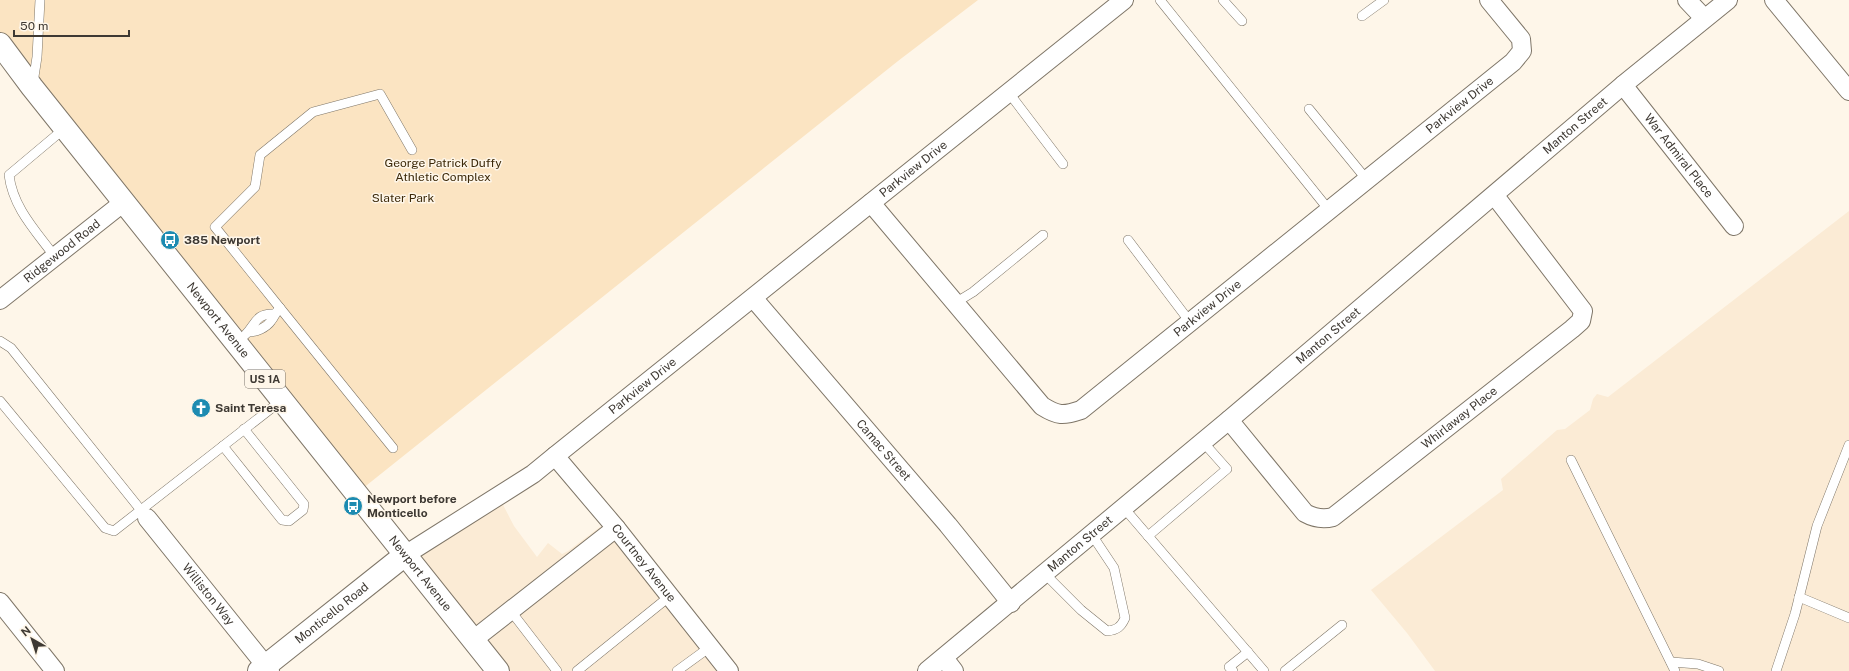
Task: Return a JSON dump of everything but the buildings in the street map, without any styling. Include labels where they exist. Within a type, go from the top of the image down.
[{"type":"main road","name":"Newport Avenue","points":[[0,44],[32,87],[124,202],[242,337],[282,400],[498,671]]},
{"type":"main road","name":"Monticello Road","points":[[265,669],[405,555]]},
{"type":"street","name":"Parkview Drive","points":[[405,555],[533,474],[754,299],[1124,0]]},
{"type":"street","name":"Parkview Drive","points":[[871,203],[1042,406],[1055,414],[1069,414],[1081,410],[1513,62],[1522,51],[1521,39],[1489,0]]},
{"type":"street","points":[[1687,0],[1704,18]]},
{"type":"street","name":"Manton Street","points":[[927,671],[949,664],[1011,602],[1495,196],[1623,85],[1728,0]]},
{"type":"street","points":[[1774,0],[1849,91]]},
{"type":"street","name":"War Admiral Place","points":[[1623,85],[1734,226]]},
{"type":"street","name":"Whirlaway Place","points":[[1229,420],[1305,513],[1325,520],[1333,517],[1572,329],[1581,321],[1583,312],[1495,196]]},
{"type":"street","name":"Ridgewood Road","points":[[0,300],[124,202]]},
{"type":"street","name":"Camac Street","points":[[754,299],[948,525],[1011,602]]},
{"type":"street","name":"Courtney Avenue","points":[[555,456],[616,528],[730,671]]},
{"type":"street","name":"Williston Way","points":[[144,514],[265,669]]},
{"type":"street","points":[[473,640],[616,528]]},
{"type":"street","points":[[0,602],[55,671]]},
{"type":"lane","points":[[32,87],[37,57],[40,0]]},
{"type":"lane","points":[[1160,0],[1329,210]]},
{"type":"lane","points":[[1223,0],[1242,21]]},
{"type":"lane","points":[[1362,16],[1384,0]]},
{"type":"lane","points":[[1009,93],[1063,164]]},
{"type":"lane","points":[[393,448],[277,311],[215,227],[255,187],[260,155],[313,112],[380,94],[412,150]]},
{"type":"lane","points":[[1309,109],[1367,180]]},
{"type":"lane","points":[[55,257],[17,205],[10,188],[9,175],[65,128]]},
{"type":"lane","points":[[955,303],[972,292],[1043,234]]},
{"type":"lane","points":[[1128,240],[1190,322]]},
{"type":"lane","points":[[242,337],[252,324],[266,314],[277,311]]},
{"type":"lane","points":[[0,341],[11,348],[144,514]]},
{"type":"lane","points":[[0,401],[104,528],[114,531],[144,514],[223,446],[282,400]]},
{"type":"lane","points":[[223,446],[282,520],[289,521],[303,510],[304,504],[244,429]]},
{"type":"lane","points":[[1148,536],[1227,469],[1203,442]]},
{"type":"lane","points":[[1776,671],[1799,597],[1817,526],[1849,445]]},
{"type":"lane","points":[[1571,460],[1675,671]]},
{"type":"lane","points":[[1124,508],[1264,671]]},
{"type":"lane","points":[[1044,574],[1098,624],[1107,630],[1116,630],[1122,625],[1126,618],[1114,568],[1092,535]]},
{"type":"lane","points":[[577,671],[670,596]]},
{"type":"lane","points":[[1799,597],[1849,618]]},
{"type":"lane","points":[[510,610],[557,671]]},
{"type":"lane","points":[[1285,671],[1342,625]]},
{"type":"lane","points":[[677,671],[710,647]]},
{"type":"lane","points":[[1233,671],[1229,667],[1248,652]]},
{"type":"lane","points":[[1671,662],[1698,664],[1719,671]]},
{"type":"shaded area","points":[[1849,211],[1849,671],[1435,671],[1407,633],[1371,590],[1503,490],[1501,479],[1557,430],[1565,429],[1590,410],[1593,399],[1597,394],[1608,397]]},
{"type":"shaded area","points":[[501,501],[514,526],[537,557],[548,543],[562,554],[568,551],[608,521],[727,671],[498,671],[410,559]]},
{"type":"green space","name":"Slater Park","points":[[0,0],[978,0],[898,61],[357,493],[0,43]]},
{"type":"place","name":"385 Newport","points":[[170,240]]},
{"type":"place","name":"Saint Teresa","points":[[201,408]]},
{"type":"place","name":"Newport before Monticello","points":[[353,506]]},
{"type":"park label","name":"George Patrick Duffy Athletic Complex","points":[[443,170]]}]
